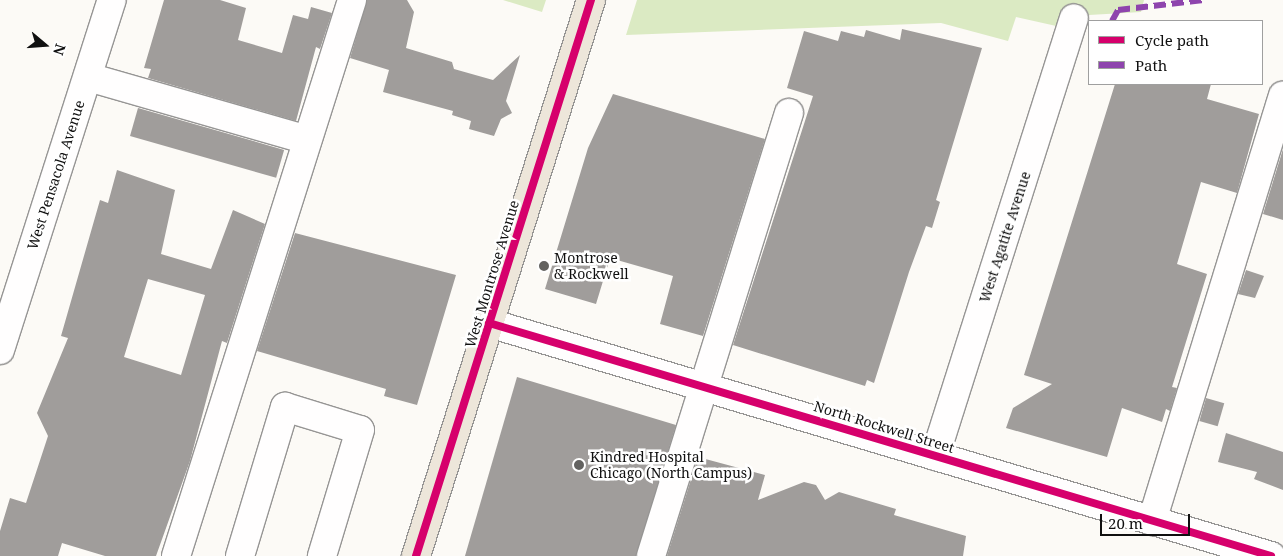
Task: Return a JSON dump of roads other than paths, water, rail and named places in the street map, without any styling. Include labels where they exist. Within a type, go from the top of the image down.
[{"type":"main road","name":"West Montrose Avenue","points":[[416,556],[589,7]]},
{"type":"street","name":"West Pensacola Avenue","points":[[0,350],[112,0]]},
{"type":"street","points":[[176,556],[352,0]]},
{"type":"street","name":"West Agatite Avenue","points":[[935,456],[1074,19]]},
{"type":"street","points":[[88,76],[307,140]]},
{"type":"street","points":[[1152,521],[1283,96]]},
{"type":"street","points":[[651,556],[789,113]]},
{"type":"street","name":"North Rockwell Street","points":[[489,323],[1271,556]]},
{"type":"street","points":[[240,556],[285,407],[360,430],[322,556]]},
{"type":"place","name":"Montrose & Rockwell","points":[[544,266]]},
{"type":"place","name":"Kindred Hospital Chicago (North Campus)","points":[[579,465]]}]
